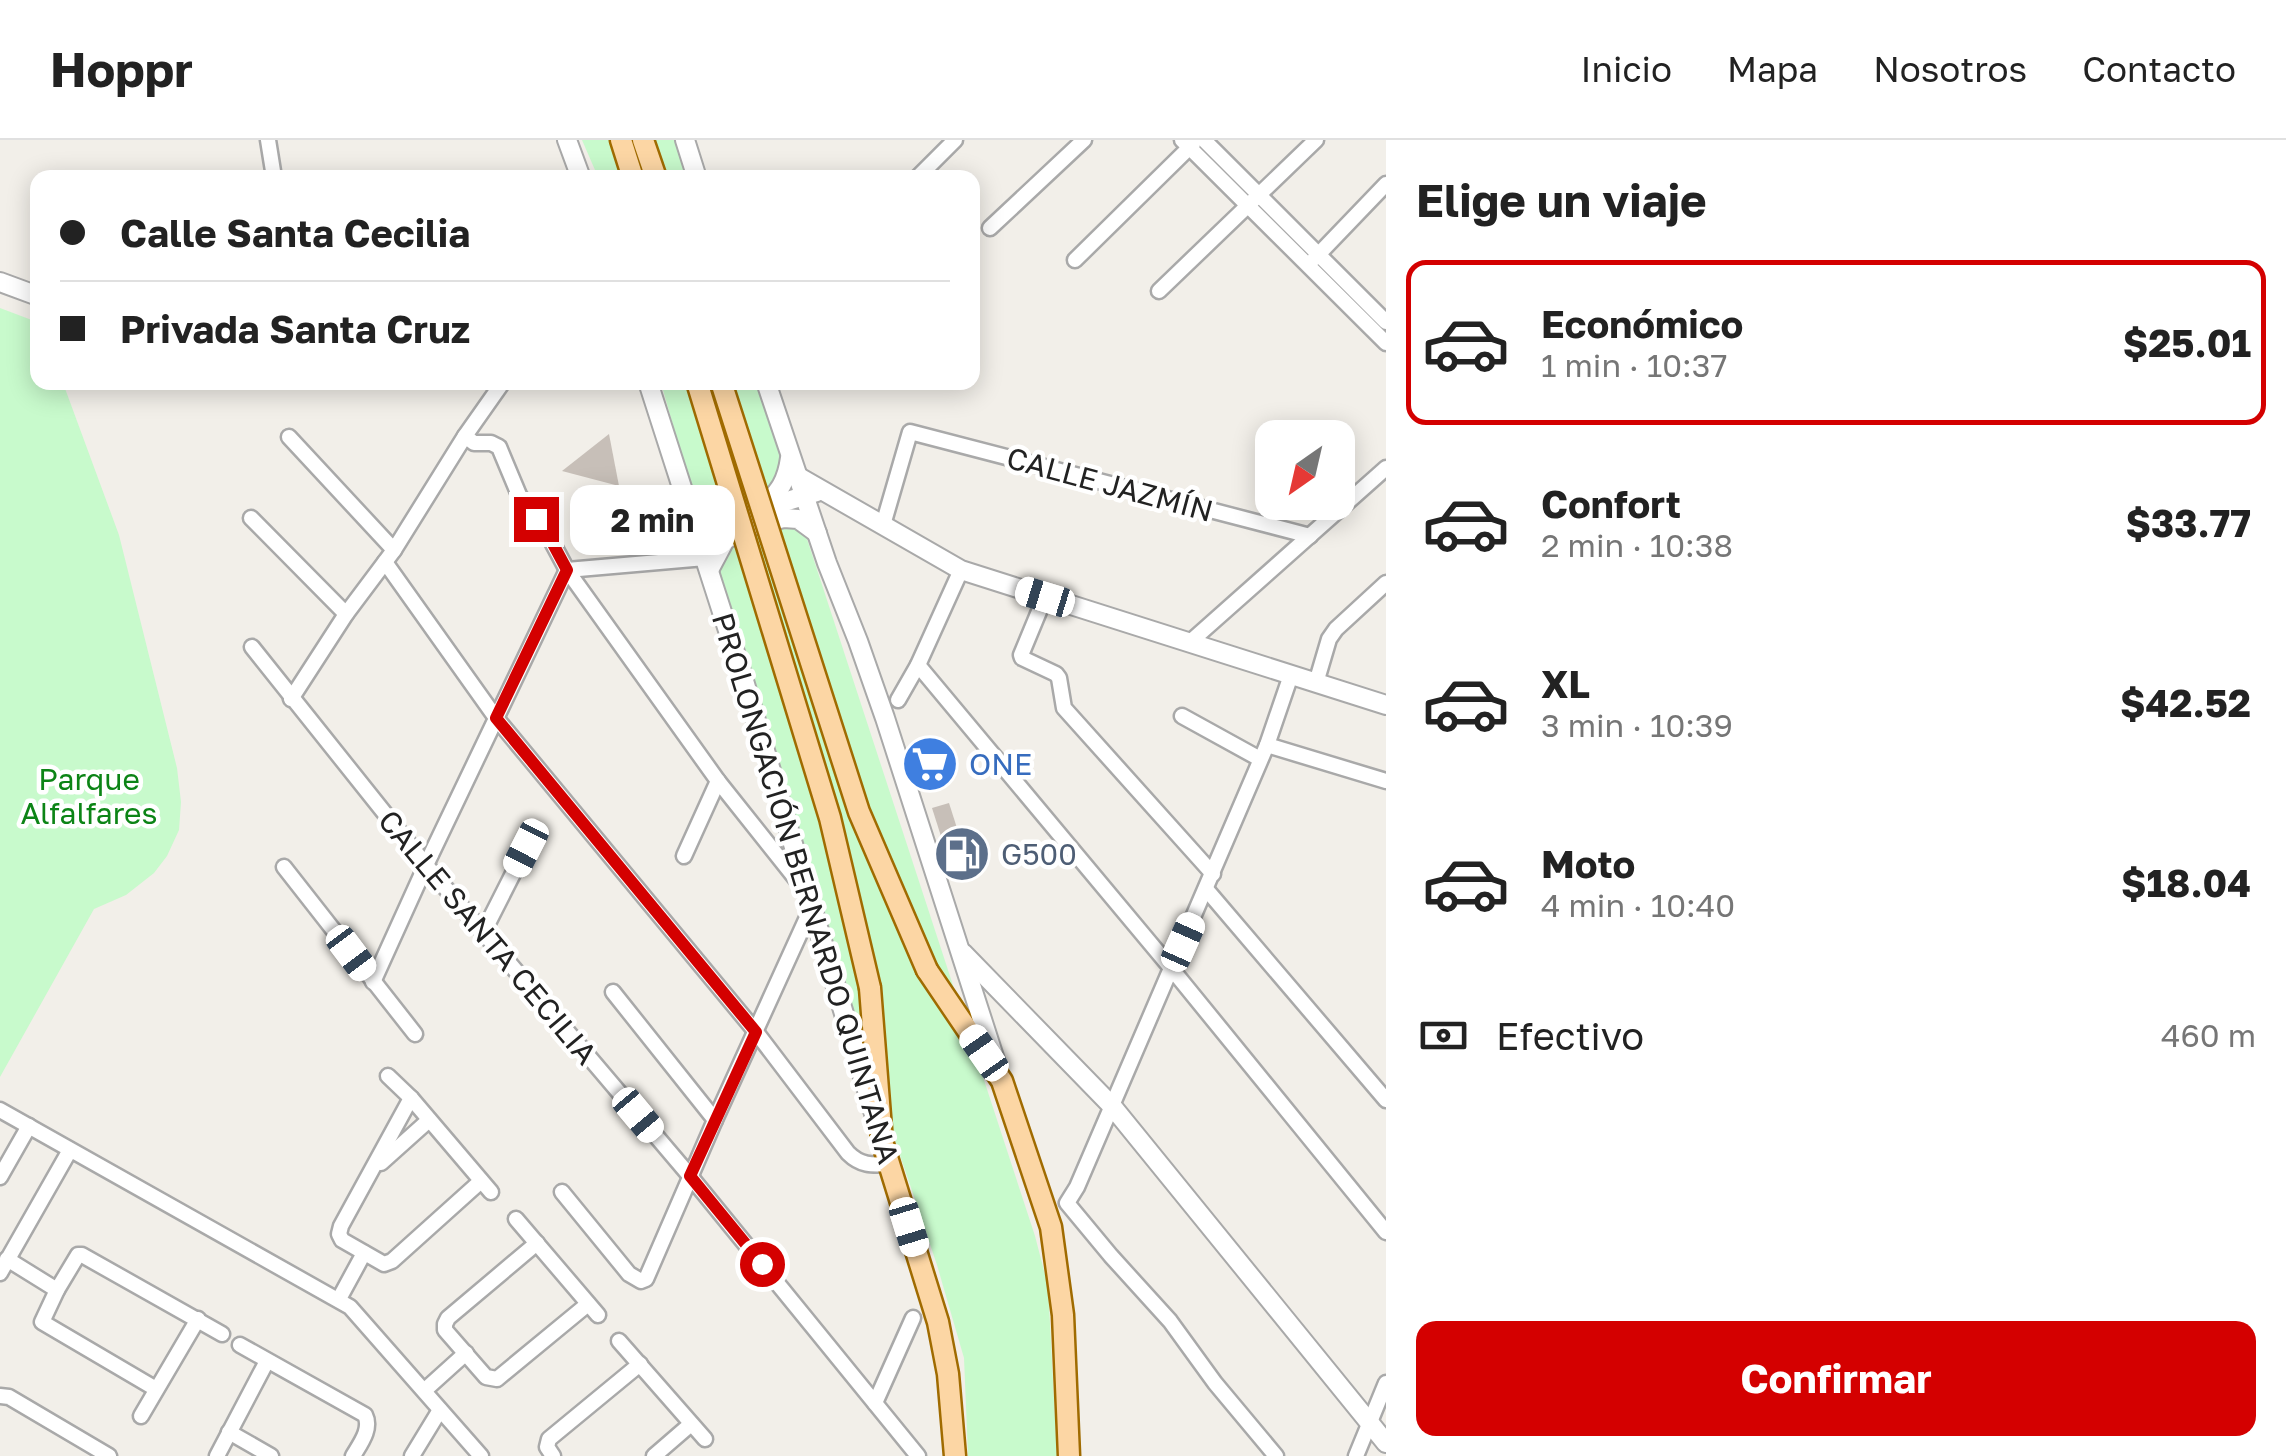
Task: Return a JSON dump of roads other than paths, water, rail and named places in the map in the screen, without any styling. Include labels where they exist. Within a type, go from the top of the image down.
[{"type":"main road","points":[[621,140],[630,170]]},
{"type":"main road","points":[[644,140],[653,170]]},
{"type":"main road","points":[[699,390],[830,818],[870,988],[882,1141]]},
{"type":"main road","points":[[724,390],[859,812],[927,970],[1002,1080],[1050,1227],[1062,1315],[1069,1456]]},
{"type":"main road","name":"PROLONGACIÓN BERNARDO QUINTANA","points":[[882,1141],[938,1322],[948,1374],[955,1456]]},
{"type":"street","points":[[268,140],[276,170]]},
{"type":"street","points":[[567,140],[578,170]]},
{"type":"street","points":[[685,140],[694,170]]},
{"type":"street","points":[[925,170],[956,140]]},
{"type":"street","points":[[990,228],[1084,140]]},
{"type":"street","points":[[1158,291],[1316,140]]},
{"type":"street","points":[[1075,260],[1193,142],[1368,314],[1386,343]]},
{"type":"street","points":[[1313,260],[1386,184]]},
{"type":"street","points":[[0,282],[30,293]]},
{"type":"street","points":[[1368,314],[1386,296]]},
{"type":"street","points":[[1368,314],[1386,322]]},
{"type":"street","points":[[291,699],[497,390]]},
{"type":"street","name":"PROLONGACIÓN BERNARDO QUINTANA","points":[[651,390],[882,1141]]},
{"type":"street","points":[[769,390],[799,477],[814,493],[883,525],[961,570],[1316,683],[1382,699]]},
{"type":"street","name":"CALLE JAZMÍN","points":[[883,525],[910,432],[1310,536]]},
{"type":"street","points":[[465,436],[474,443],[491,443],[499,448],[520,495],[567,570],[810,902],[648,1276],[641,1281],[629,1274],[562,1192]]},
{"type":"street","points":[[289,437],[390,556],[496,718],[756,1032],[856,1161],[866,1166],[889,1164]]},
{"type":"street","points":[[758,510],[787,479],[791,453]]},
{"type":"street","points":[[1189,643],[1386,468]]},
{"type":"street","points":[[690,510],[720,518],[814,493]]},
{"type":"street","points":[[814,493],[818,534],[881,705],[1002,1080]]},
{"type":"street","points":[[251,518],[346,614]]},
{"type":"street","points":[[567,570],[707,564],[725,540],[754,525],[784,518],[798,519],[818,534]]},
{"type":"street","points":[[373,982],[567,570]]},
{"type":"street","points":[[898,700],[961,570]]},
{"type":"street","points":[[1316,683],[1329,639],[1336,629],[1386,583]]},
{"type":"street","points":[[1045,597],[1020,655],[1023,660],[1058,676],[1064,708],[1212,874]]},
{"type":"street","name":"CALLE SANTA CECILIA","points":[[252,647],[426,865],[690,1176],[918,1456]]},
{"type":"street","points":[[918,665],[1386,1232]]},
{"type":"street","points":[[1276,1456],[1170,1321],[1067,1203],[1077,1188],[1206,889],[1267,745],[1292,674]]},
{"type":"street","points":[[1182,716],[1260,759]]},
{"type":"street","points":[[1267,745],[1386,781]]},
{"type":"street","points":[[684,856],[718,781]]},
{"type":"street","points":[[483,932],[526,848]]},
{"type":"street","points":[[284,867],[414,1034]]},
{"type":"street","points":[[1206,889],[1386,1100]]},
{"type":"street","points":[[959,949],[1112,1106],[1386,1443]]},
{"type":"street","points":[[613,992],[715,1120]]},
{"type":"street","points":[[388,1076],[411,1098],[486,1186],[384,1264],[342,1240],[340,1226],[411,1098]]},
{"type":"street","points":[[0,1110],[345,1303],[480,1456]]},
{"type":"street","points":[[372,1171],[429,1120]]},
{"type":"street","points":[[0,1177],[29,1126]]},
{"type":"street","points":[[57,1290],[4,1266],[70,1150]]},
{"type":"street","points":[[516,1219],[537,1243],[593,1309],[497,1379],[486,1377],[445,1330],[446,1321],[537,1243]]},
{"type":"street","points":[[345,1303],[364,1253]]},
{"type":"street","points":[[156,1389],[42,1322],[76,1257],[82,1254],[222,1334]]},
{"type":"street","points":[[875,1403],[913,1318]]},
{"type":"street","points":[[141,1416],[198,1320]]},
{"type":"street","points":[[620,1340],[705,1440]]},
{"type":"street","points":[[240,1345],[365,1415],[368,1429],[355,1455]]},
{"type":"street","points":[[425,1390],[466,1353]]},
{"type":"street","points":[[217,1456],[266,1360]]},
{"type":"street","points":[[553,1456],[546,1448],[549,1439],[640,1364]]},
{"type":"street","points":[[1356,1456],[1386,1383]]},
{"type":"street","points":[[0,1396],[9,1397],[109,1456]]},
{"type":"street","points":[[412,1456],[440,1410]]},
{"type":"street","points":[[654,1456],[691,1424]]},
{"type":"street","points":[[229,1432],[271,1456]]},
{"type":"place","name":"ONE","points":[[930,764]]},
{"type":"place","name":"G500","points":[[962,854]]},
{"type":"park label","name":"Parque Alfalfares","points":[[89,796]]}]
